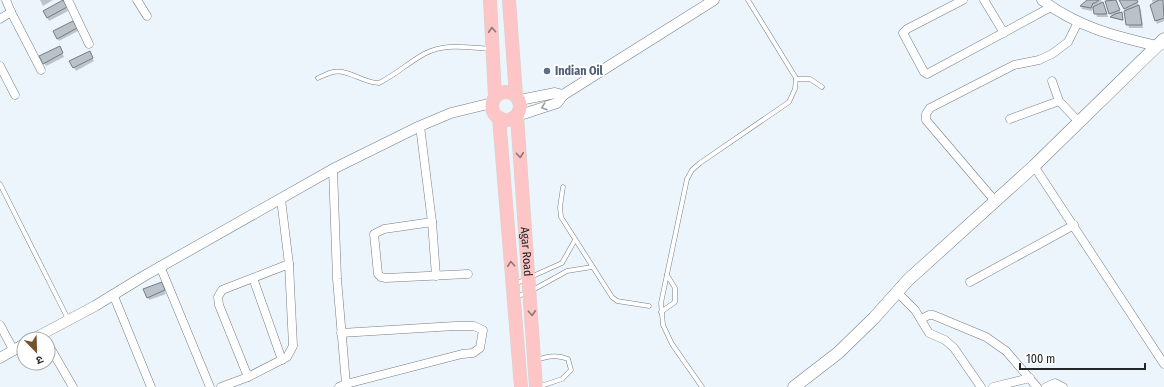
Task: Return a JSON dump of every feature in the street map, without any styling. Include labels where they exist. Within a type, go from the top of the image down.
[{"type":"main road","points":[[490,0],[493,49],[493,110],[499,118],[521,387]]},
{"type":"main road","name":"Agar Road","points":[[509,0],[518,98],[521,108],[517,116],[538,387]]},
{"type":"main road","points":[[794,387],[838,353],[908,280],[1034,166],[1162,45]]},
{"type":"main road","points":[[494,100],[503,92],[508,91],[518,98]]},
{"type":"main road","points":[[499,118],[508,120],[517,116]]},
{"type":"street","points":[[6,0],[41,70]]},
{"type":"street","points":[[68,0],[89,44]]},
{"type":"street","points":[[137,0],[147,16]]},
{"type":"street","points":[[517,116],[557,103],[563,95],[714,0]]},
{"type":"street","points":[[963,0],[907,29],[903,33],[924,72],[930,74],[1051,7]]},
{"type":"street","points":[[984,0],[1004,33]]},
{"type":"street","points":[[1042,0],[1059,13],[1107,34],[1162,45]]},
{"type":"street","points":[[0,19],[11,12]]},
{"type":"street","points":[[995,201],[926,120],[926,114],[930,108],[1014,65],[1039,60],[1061,49],[1068,42],[1078,22]]},
{"type":"street","points":[[0,66],[15,95]]},
{"type":"street","points":[[1052,81],[1059,101],[1080,122]]},
{"type":"street","points":[[518,98],[555,93],[563,95]]},
{"type":"street","points":[[52,331],[160,266],[333,169],[420,126],[451,113],[494,100]]},
{"type":"street","points":[[1010,119],[1059,101]]},
{"type":"street","points":[[420,126],[432,222],[436,276]]},
{"type":"street","points":[[1034,166],[1164,364]]},
{"type":"street","points":[[333,169],[342,386],[478,351],[482,341],[483,330],[474,326],[455,326],[341,333]]},
{"type":"street","points":[[221,387],[248,377],[282,360],[291,353],[293,346],[289,264],[280,199]]},
{"type":"street","points":[[432,222],[384,229],[378,231],[373,236],[377,269],[381,277],[468,274]]},
{"type":"street","points":[[970,282],[1074,225]]},
{"type":"street","points":[[248,377],[219,305],[218,297],[222,290],[289,264]]},
{"type":"street","points":[[160,266],[210,387]]},
{"type":"street","points":[[253,278],[282,360]]},
{"type":"street","points":[[897,292],[915,310],[921,319],[924,329],[928,333],[944,340],[954,348],[981,387]]},
{"type":"street","points":[[113,294],[151,387]]},
{"type":"street","points":[[921,319],[929,314],[933,315],[986,337],[1006,351],[1037,387]]},
{"type":"street","points":[[0,325],[14,351],[0,358]]},
{"type":"street","points":[[56,358],[73,387]]},
{"type":"street","points":[[993,387],[1030,378]]},
{"type":"street","points":[[1046,387],[1055,383],[1063,387]]},
{"type":"lane","points":[[702,387],[672,344],[663,325],[661,303],[687,179],[692,170],[789,102],[795,89],[796,79],[748,0]]},
{"type":"lane","points":[[318,78],[333,72],[342,72],[371,83],[379,83],[425,54],[440,48],[459,46],[493,49]]},
{"type":"lane","points":[[796,79],[810,79],[822,86]]},
{"type":"lane","points":[[0,184],[68,320]]},
{"type":"lane","points":[[564,187],[560,207],[561,217],[614,300],[649,306]]},
{"type":"lane","points":[[514,298],[562,263],[575,240]]},
{"type":"lane","points":[[562,263],[567,270]]},
{"type":"lane","points":[[513,284],[530,285],[567,270],[592,267]]},
{"type":"lane","points":[[662,312],[674,302],[675,288],[667,274]]},
{"type":"lane","points":[[535,362],[548,356],[562,357],[568,359],[571,365],[568,374],[562,379],[538,387]]},
{"type":"building","points":[[63,0],[67,7],[47,18],[43,11]]},
{"type":"building","points":[[1087,0],[1099,0],[1093,3],[1091,8],[1080,6]]},
{"type":"building","points":[[1116,0],[1120,10],[1109,14],[1105,1]]},
{"type":"building","points":[[1119,0],[1137,0],[1138,2],[1124,9]]},
{"type":"building","points":[[1159,0],[1163,0],[1164,18],[1155,21],[1150,5]]},
{"type":"building","points":[[1103,2],[1107,14],[1094,14],[1093,7]]},
{"type":"building","points":[[1139,5],[1142,25],[1126,25],[1124,11]]},
{"type":"building","points":[[1122,12],[1123,20],[1110,17],[1115,14]]},
{"type":"building","points":[[73,21],[77,28],[57,39],[53,31]]},
{"type":"building","points":[[60,46],[63,53],[43,64],[39,56]]},
{"type":"building","points":[[90,51],[93,58],[73,68],[69,61]]},
{"type":"building","points":[[162,282],[165,290],[147,298],[143,289]]},
{"type":"place","name":"Indian Oil","points":[[547,71]]}]
